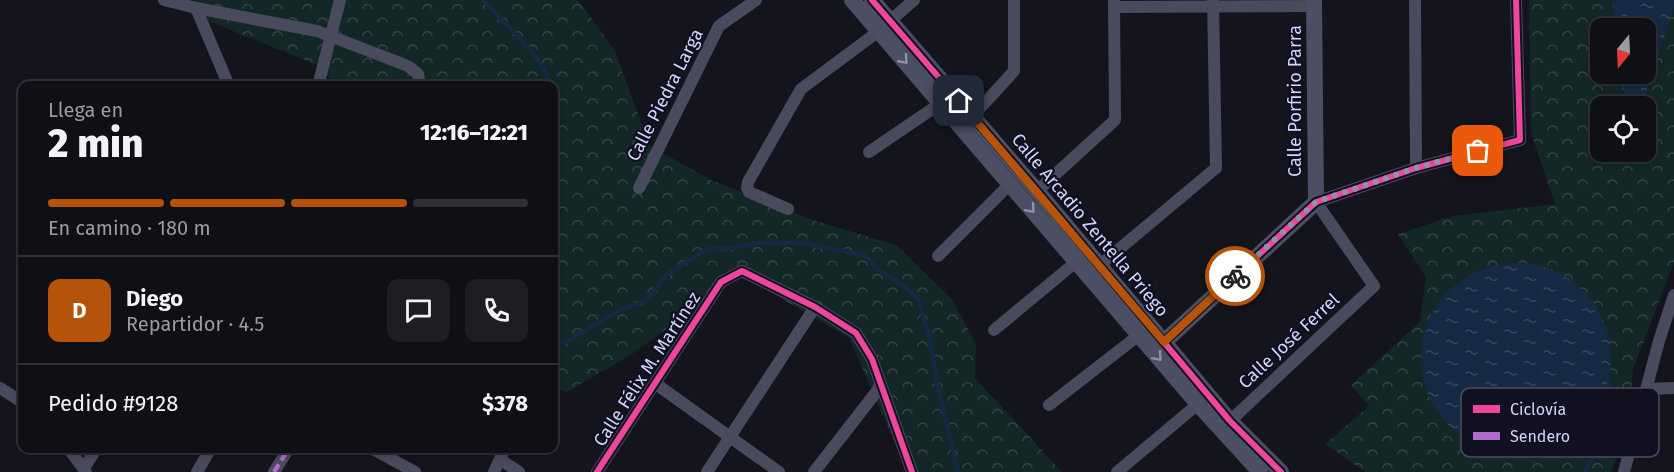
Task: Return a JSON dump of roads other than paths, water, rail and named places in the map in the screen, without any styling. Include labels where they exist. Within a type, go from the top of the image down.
[{"type":"street","points":[[164,0],[317,31],[408,66],[419,80]]},
{"type":"street","points":[[319,81],[340,0]]},
{"type":"street","name":"Calle Piedra Larga","points":[[639,188],[719,26],[756,0]]},
{"type":"street","name":"Calle Arcadio Zentella Priego","points":[[852,0],[885,26],[972,117],[1037,191],[1139,335],[1257,471]]},
{"type":"street","name":"Calle Arcadio Zentella Priego","points":[[872,0],[885,26],[941,103],[1076,261],[1094,271],[1164,342],[1230,421],[1281,472]]},
{"type":"street","points":[[788,209],[749,192],[747,188],[748,182],[801,89],[885,26],[914,0]]},
{"type":"street","points":[[972,117],[1014,71],[1014,0]]},
{"type":"street","points":[[1415,0],[1416,168]]},
{"type":"street","points":[[1164,342],[1316,202],[1416,168],[1520,140],[1516,0]]},
{"type":"street","points":[[1037,191],[1115,120],[1114,3],[1314,3]]},
{"type":"street","points":[[1094,271],[1216,168],[1214,3]]},
{"type":"street","name":"Calle Porfirio Parra","points":[[1314,3],[1316,202]]},
{"type":"street","points":[[196,8],[227,81]]},
{"type":"street","points":[[869,152],[941,103]]},
{"type":"street","points":[[939,256],[1010,184]]},
{"type":"street","name":"Calle José Ferrel","points":[[1230,421],[1374,286],[1316,202]]},
{"type":"street","points":[[994,330],[1076,261]]},
{"type":"street","name":"Calle Félix M. Martínez","points":[[597,472],[721,282],[742,271],[815,307]]},
{"type":"street","points":[[1647,388],[1674,297]]},
{"type":"street","points":[[707,472],[815,307],[856,333],[872,359],[912,472]]},
{"type":"street","points":[[1049,405],[1139,335]]},
{"type":"street","points":[[656,384],[780,472]]},
{"type":"street","points":[[814,472],[881,386]]},
{"type":"street","points":[[0,388],[18,399]]},
{"type":"street","points":[[1659,389],[1674,388]]},
{"type":"street","points":[[1117,472],[1198,404]]},
{"type":"street","points":[[72,453],[85,470],[94,453]]},
{"type":"street","points":[[200,471],[209,453]]},
{"type":"street","points":[[274,472],[286,453]]},
{"type":"street","points":[[379,453],[415,472]]},
{"type":"street","points":[[494,472],[503,454],[519,472]]},
{"type":"street","points":[[1624,472],[1628,457]]},
{"type":"water","points":[[1612,0],[1674,0],[1674,7],[1656,63],[1656,18],[1615,18]]},
{"type":"water","points":[[1623,84],[1649,84],[1645,96],[1625,96]]},
{"type":"water","points":[[1516,263],[1552,270],[1569,279],[1583,291],[1600,313],[1607,330],[1611,358],[1606,388],[1461,388],[1461,435],[1449,425],[1432,403],[1425,386],[1421,358],[1428,322],[1437,305],[1449,291],[1463,279],[1480,270]]},
{"type":"waterway","points":[[484,0],[541,64],[549,81]]},
{"type":"waterway","points":[[558,342],[566,342],[622,309],[646,301],[666,275],[707,249],[727,249],[758,243],[803,243],[864,255],[879,270],[900,283],[918,299],[930,339],[937,384],[958,472]]},
{"type":"waterway","points":[[1608,376],[1610,388]]},
{"type":"waterway","points":[[1585,472],[1592,457]]}]
